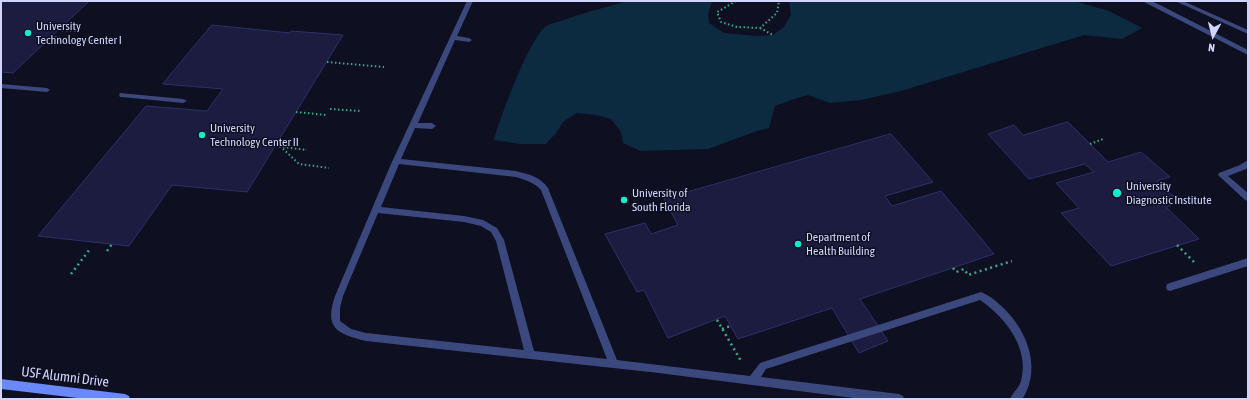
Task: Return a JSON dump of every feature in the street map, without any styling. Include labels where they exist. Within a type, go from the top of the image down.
[{"type":"street","points":[[470,1],[397,161],[339,296],[335,308],[336,323],[349,333],[366,337],[614,364],[899,399]]},
{"type":"street","points":[[1146,1],[1248,53]]},
{"type":"street","points":[[1178,1],[1248,32]]},
{"type":"street","points":[[453,38],[469,40]]},
{"type":"street","points":[[1,86],[47,90]]},
{"type":"street","points":[[122,95],[183,101]]},
{"type":"street","points":[[414,125],[432,126]]},
{"type":"street","points":[[397,161],[516,174],[531,178],[538,182],[544,188],[614,364]]},
{"type":"street","points":[[1248,163],[1243,167],[1222,175],[1248,198]]},
{"type":"street","points":[[376,210],[464,219],[483,223],[494,230],[500,240],[530,355]]},
{"type":"street","points":[[1170,287],[1248,262]]},
{"type":"street","points":[[752,381],[763,366],[981,296],[1000,309],[1010,321],[1025,350],[1028,368],[1026,382],[1018,397],[1015,399]]},
{"type":"street","name":"USF Alumni Drive","points":[[1,384],[125,399]]},
{"type":"path","points":[[736,1],[717,12],[722,22],[737,27],[760,28],[773,35]]},
{"type":"path","points":[[760,28],[777,13],[779,1]]},
{"type":"path","points":[[58,30],[78,31]]},
{"type":"path","points":[[51,37],[94,41]]},
{"type":"path","points":[[327,62],[384,67]]},
{"type":"path","points":[[330,109],[360,111]]},
{"type":"path","points":[[296,112],[326,115]]},
{"type":"path","points":[[1090,144],[1103,139]]},
{"type":"path","points":[[275,146],[307,150]]},
{"type":"path","points":[[280,146],[299,164],[329,168]]},
{"type":"path","points":[[107,251],[112,244]]},
{"type":"path","points":[[1177,245],[1195,263]]},
{"type":"path","points":[[71,274],[90,249]]},
{"type":"path","points":[[953,268],[956,272],[964,269],[968,275],[1012,261]]},
{"type":"path","points":[[717,320],[741,361]]},
{"type":"path","points":[[722,329],[730,326]]},
{"type":"water","points":[[628,1],[712,1],[708,14],[709,23],[724,33],[756,36],[773,35],[784,27],[791,15],[789,1],[1074,1],[1109,11],[1142,28],[1122,39],[1084,35],[901,91],[861,100],[830,103],[808,95],[775,106],[769,128],[708,149],[641,151],[623,143],[621,132],[611,119],[596,115],[577,113],[563,122],[546,144],[520,144],[494,140],[502,115],[524,62],[539,34],[546,26]]},
{"type":"building","name":"University Technology Center I","points":[[1,1],[89,1],[13,73],[1,72]]},
{"type":"building","name":"University Technology Center II","points":[[212,25],[290,33],[291,31],[343,35],[247,192],[172,185],[129,246],[38,236],[146,106],[207,111],[223,89],[163,84]]},
{"type":"building","name":"University Diagnostic Institute","points":[[1068,122],[1108,162],[1141,152],[1170,177],[1157,181],[1180,202],[1166,207],[1199,239],[1111,266],[1061,213],[1079,208],[1056,183],[1094,172],[1085,164],[1029,179],[988,134],[1014,125],[1023,135]]},
{"type":"building","name":"Department of Health Building","points":[[891,134],[933,182],[885,196],[892,206],[941,191],[994,254],[860,299],[888,341],[859,353],[832,308],[738,339],[725,316],[668,338],[644,290],[637,292],[605,234],[645,223],[651,234],[678,225],[664,199]]},
{"type":"place","name":"University Technology Center I","points":[[28,33]]},
{"type":"place","name":"University Technology Center II","points":[[202,135]]},
{"type":"place","name":"University Diagnostic Institute","points":[[1117,193]]},
{"type":"place","name":"University of South Florida","points":[[624,200]]},
{"type":"place","name":"Department of Health Building","points":[[798,244]]}]
